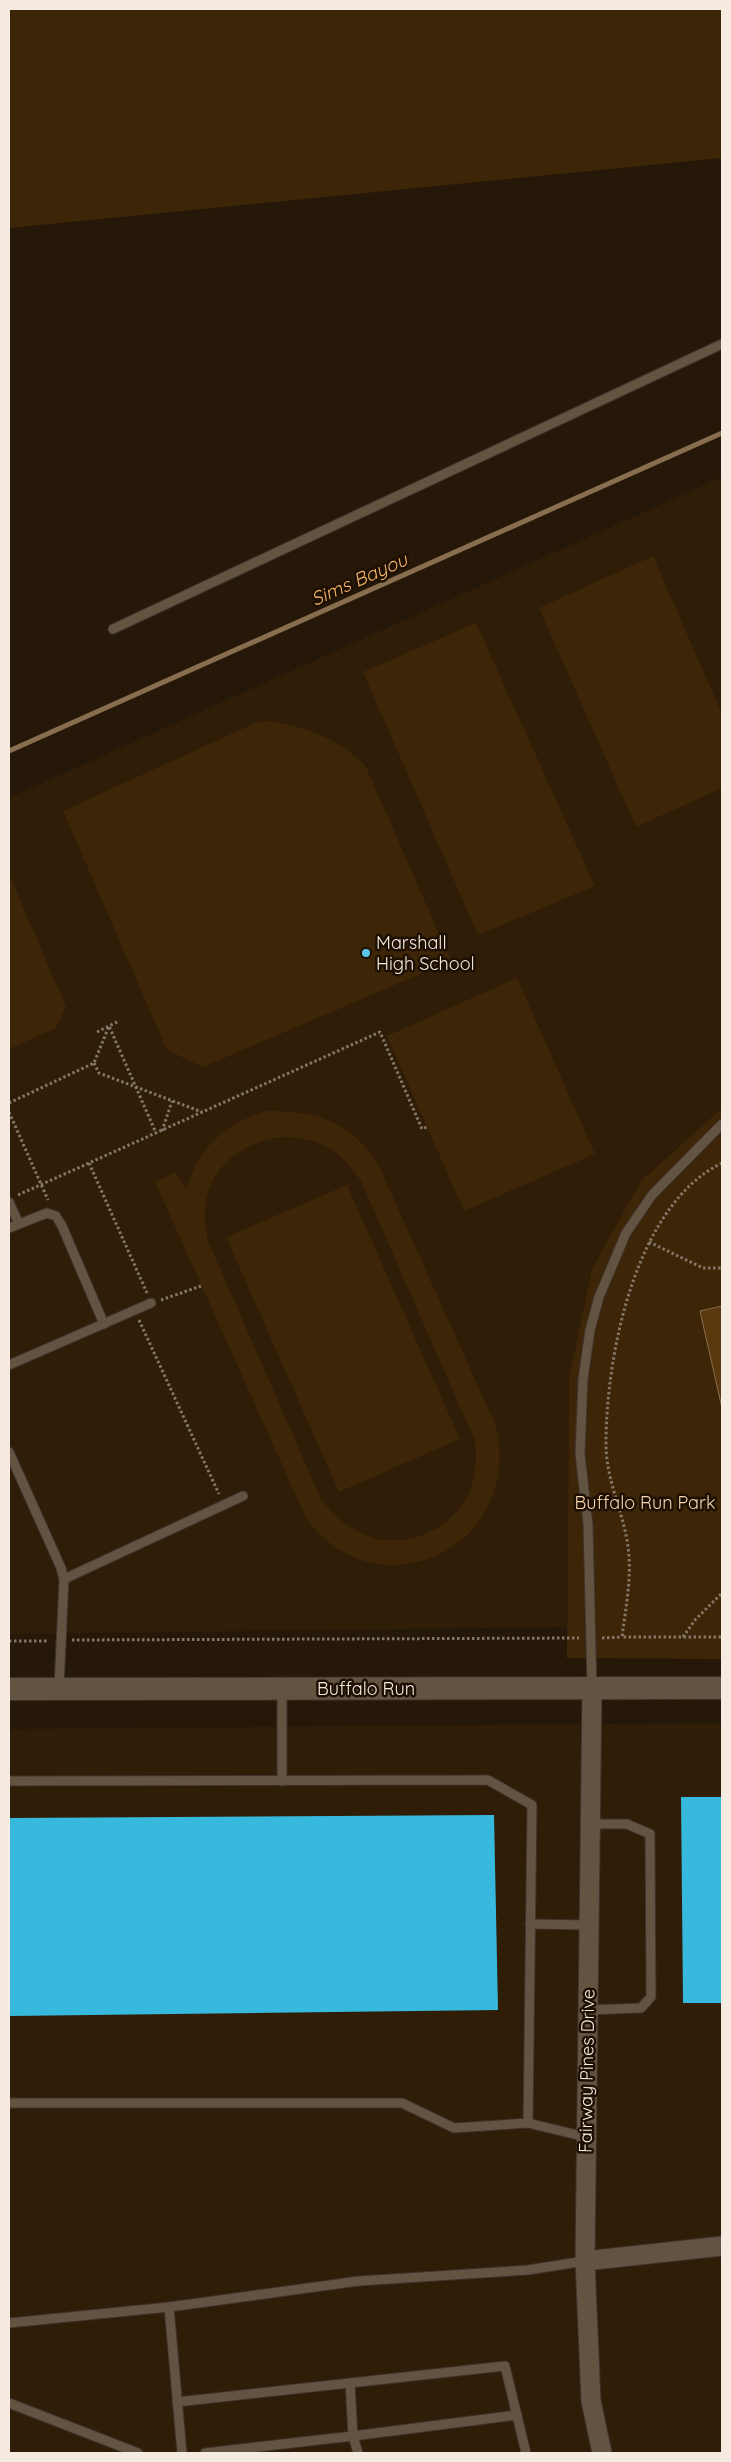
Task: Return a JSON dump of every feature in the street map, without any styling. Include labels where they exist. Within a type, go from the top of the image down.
[{"type":"street","name":"Fairway Pines Drive","points":[[592,1688],[585,2261],[591,2401],[602,2453]]},
{"type":"street","name":"Buffalo Run","points":[[9,1689],[722,1688]]},
{"type":"street","points":[[585,2261],[722,2246]]},
{"type":"lane","points":[[113,629],[722,344]]},
{"type":"lane","points":[[592,1688],[588,1524],[580,1454],[583,1379],[590,1330],[599,1297],[626,1233],[652,1195],[722,1124]]},
{"type":"lane","points":[[9,1202],[18,1224]]},
{"type":"lane","points":[[9,1228],[47,1213],[56,1216],[104,1324]]},
{"type":"lane","points":[[9,1365],[151,1303]]},
{"type":"lane","points":[[9,1452],[61,1568],[64,1579],[58,1689]]},
{"type":"lane","points":[[64,1579],[242,1496]]},
{"type":"lane","points":[[282,1689],[282,1781]]},
{"type":"lane","points":[[9,1781],[488,1780],[532,1805],[528,2122]]},
{"type":"lane","points":[[588,2010],[641,2008],[651,1997],[650,1834],[627,1824],[590,1824]]},
{"type":"lane","points":[[530,1924],[589,1924]]},
{"type":"lane","points":[[9,2103],[402,2103],[454,2128],[528,2122],[586,2137]]},
{"type":"lane","points":[[9,2323],[169,2306],[358,2282],[528,2270],[585,2261]]},
{"type":"lane","points":[[169,2306],[182,2453]]},
{"type":"lane","points":[[178,2402],[506,2366],[526,2453]]},
{"type":"lane","points":[[350,2383],[353,2436],[358,2453]]},
{"type":"lane","points":[[9,2403],[138,2453]]},
{"type":"lane","points":[[205,2453],[517,2415]]},
{"type":"path","points":[[97,1032],[119,1021]]},
{"type":"path","points":[[9,1103],[94,1064],[109,1026]]},
{"type":"path","points":[[109,1026],[156,1133]]},
{"type":"path","points":[[17,1196],[380,1032],[422,1129],[427,1127]]},
{"type":"path","points":[[94,1064],[99,1073],[202,1112]]},
{"type":"path","points":[[162,1131],[172,1101]]},
{"type":"path","points":[[9,1112],[42,1185],[49,1204],[47,1213]]},
{"type":"path","points":[[90,1163],[151,1303],[201,1286]]},
{"type":"path","points":[[622,1638],[631,1569],[627,1539],[608,1473],[606,1445],[610,1381],[625,1302],[649,1242],[688,1186],[709,1169],[722,1163]]},
{"type":"path","points":[[649,1242],[703,1268],[722,1268]]},
{"type":"path","points":[[134,1311],[224,1504]]},
{"type":"path","points":[[683,1638],[696,1620],[722,1593]]},
{"type":"path","points":[[9,1641],[722,1637]]},
{"type":"shaded area","name":"Marshall High School","points":[[722,477],[722,1108],[641,1181],[569,1379],[567,1627],[9,1634],[9,798]]},
{"type":"shaded area","points":[[722,1306],[722,1408],[700,1311]]},
{"type":"shaded area","points":[[722,1723],[722,2453],[9,2453],[9,1729]]},
{"type":"green space","points":[[9,9],[722,9],[722,158],[9,228]]},
{"type":"green space","points":[[653,556],[722,714],[722,788],[636,827],[539,608]]},
{"type":"green space","points":[[476,623],[595,886],[478,935],[363,672]]},
{"type":"green space","points":[[264,721],[306,729],[320,735],[345,748],[366,767],[451,961],[203,1067],[167,1050],[63,811],[253,724]]},
{"type":"green space","points":[[9,874],[66,1007],[56,1028],[9,1049]]},
{"type":"green space","points":[[517,978],[595,1154],[464,1211],[387,1036]]},
{"type":"green space","name":"Buffalo Run Park","points":[[722,1108],[722,1659],[567,1658],[569,1379],[592,1269],[641,1181]]},
{"type":"green space","points":[[267,1111],[317,1116],[344,1128],[367,1149],[378,1164],[496,1426],[499,1469],[489,1505],[467,1534],[438,1554],[405,1564],[370,1562],[336,1547],[306,1518],[155,1182],[176,1172],[186,1190],[198,1162],[215,1139],[238,1122]],"holes":[[[296,1138],[328,1147],[345,1161],[361,1181],[475,1441],[474,1473],[470,1489],[463,1504],[444,1523],[420,1536],[394,1541],[368,1536],[354,1530],[342,1521],[321,1499],[208,1241],[205,1207],[208,1192],[221,1168],[242,1150],[255,1144],[268,1139]]]},
{"type":"green space","points":[[347,1185],[460,1439],[339,1492],[226,1237]]},
{"type":"building","points":[[681,1797],[722,1797],[722,2003],[683,2003]]},
{"type":"building","points":[[494,1815],[498,2010],[9,2016],[9,1818]]},
{"type":"waterway","name":"Sims Bayou","points":[[9,751],[722,433]]},
{"type":"place","name":"Marshall High School","points":[[366,953]]}]
